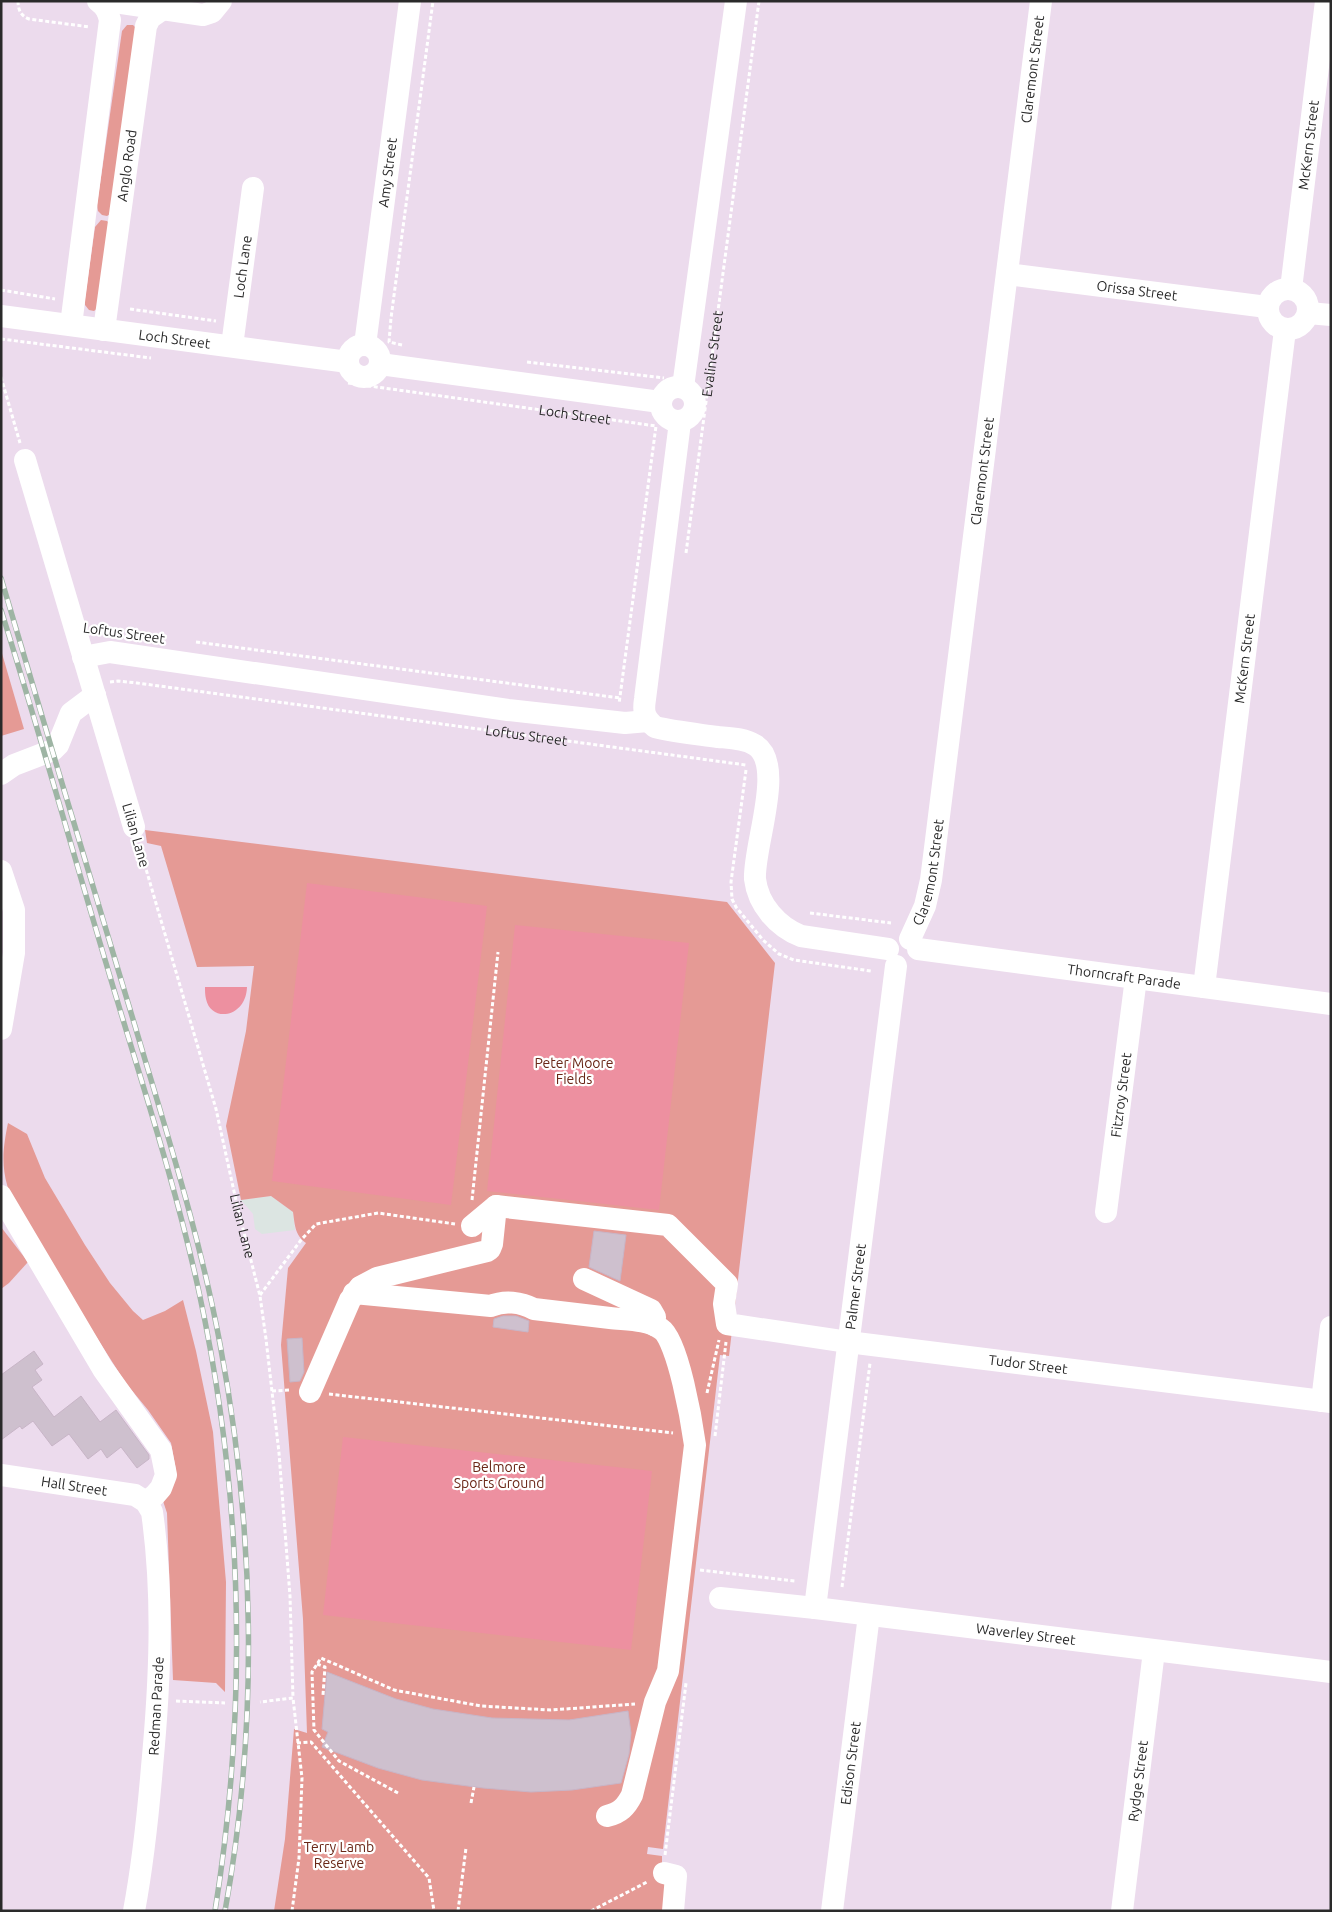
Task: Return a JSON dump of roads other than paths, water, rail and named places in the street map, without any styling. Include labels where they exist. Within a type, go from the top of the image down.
[{"type":"street","points":[[71,325],[110,20],[108,12],[98,1]]},
{"type":"street","points":[[108,1],[203,15],[212,12],[221,1]]},
{"type":"street","name":"Amy Street","points":[[365,345],[410,1]]},
{"type":"street","name":"Evaline Street","points":[[673,383],[736,1]]},
{"type":"street","name":"Claremont Street","points":[[914,944],[931,880],[1041,1]]},
{"type":"street","name":"McKern Street","points":[[1291,289],[1326,1]]},
{"type":"street","name":"Anglo Road","points":[[104,330],[146,26],[150,18],[163,9]]},
{"type":"street","name":"Loch Lane","points":[[232,346],[253,188]]},
{"type":"street","name":"Orissa Street","points":[[1007,274],[1268,307]]},
{"type":"street","points":[[1291,289],[1302,294],[1306,300],[1308,312],[1302,324],[1297,328],[1285,330],[1274,324],[1268,313],[1268,307],[1269,300],[1278,291],[1291,289]]},
{"type":"street","points":[[1308,312],[1331,315]]},
{"type":"street","name":"Loch Street","points":[[1,316],[232,346],[346,372]]},
{"type":"street","name":"McKern Street","points":[[1204,987],[1285,330]]},
{"type":"street","points":[[365,345],[377,351],[380,364],[374,372],[366,376],[352,371],[346,372],[351,352],[365,345]]},
{"type":"street","name":"Loch Street","points":[[380,364],[660,402]]},
{"type":"street","points":[[673,383],[692,394],[696,405],[691,416],[680,422],[675,422],[662,413],[660,402],[666,392],[676,387],[673,383]]},
{"type":"street","points":[[648,721],[643,709],[680,422]]},
{"type":"street","name":"Lilian Lane","points":[[26,460],[134,827]]},
{"type":"street","name":"Loftus Street","points":[[83,657],[110,652],[508,710],[616,722],[648,721],[654,727],[666,730],[741,740],[755,745],[765,755],[768,763],[769,781],[755,879],[762,900],[777,921],[792,932],[801,936],[892,958]]},
{"type":"street","points":[[1,774],[14,765],[53,750],[58,745],[71,713],[95,695]]},
{"type":"street","points":[[1,872],[14,910],[14,953],[6,989],[1,1029]]},
{"type":"street","points":[[892,958],[893,941],[897,938],[901,937],[914,944]]},
{"type":"street","name":"Thorncraft Parade","points":[[914,944],[1136,978],[1331,1004]]},
{"type":"street","name":"Palmer Street","points":[[815,1608],[892,958]]},
{"type":"street","name":"Fitzroy Street","points":[[1106,1212],[1136,978]]},
{"type":"street","points":[[1,1196],[103,1368],[161,1450],[166,1475],[161,1488],[155,1496],[146,1502]]},
{"type":"street","points":[[472,1226],[496,1206]]},
{"type":"street","points":[[310,1392],[345,1309],[354,1293],[368,1282],[377,1278],[490,1249],[496,1206]]},
{"type":"street","name":"Tudor Street","points":[[496,1206],[668,1225],[727,1284],[724,1304],[727,1324],[848,1342],[1326,1401]]},
{"type":"street","points":[[584,1279],[651,1310],[655,1317],[654,1325]]},
{"type":"street","points":[[354,1293],[491,1306],[500,1302],[526,1305],[534,1309],[641,1321],[662,1329],[668,1336],[676,1356],[695,1445],[668,1671],[655,1702],[632,1795],[627,1806],[616,1814],[607,1816]]},
{"type":"street","points":[[1326,1401],[1331,1327]]},
{"type":"street","name":"Hall Street","points":[[1,1475],[125,1492],[135,1495],[146,1502]]},
{"type":"street","name":"Redman Parade","points":[[134,1911],[149,1799],[158,1700],[157,1566],[152,1512],[146,1502]]},
{"type":"street","name":"Waverley Street","points":[[720,1598],[1331,1672]]},
{"type":"street","name":"Edison Street","points":[[832,1911],[869,1615]]},
{"type":"street","name":"Rydge Street","points":[[1122,1911],[1154,1651]]},
{"type":"street","points":[[664,1873],[676,1876],[672,1911]]},
{"type":"railway","points":[[1,578],[182,1184],[212,1304],[232,1414],[246,1556],[248,1699],[236,1841],[225,1911]]},
{"type":"railway","points":[[1,610],[179,1209],[199,1292],[214,1369],[225,1446],[232,1523],[236,1601],[233,1756],[226,1834],[215,1911]]},
{"type":"park label","name":"Peter Moore Fields","points":[[574,1072]]},
{"type":"park label","name":"Belmore Sports Ground","points":[[499,1475]]},
{"type":"park label","name":"Terry Lamb Reserve","points":[[339,1855]]}]
